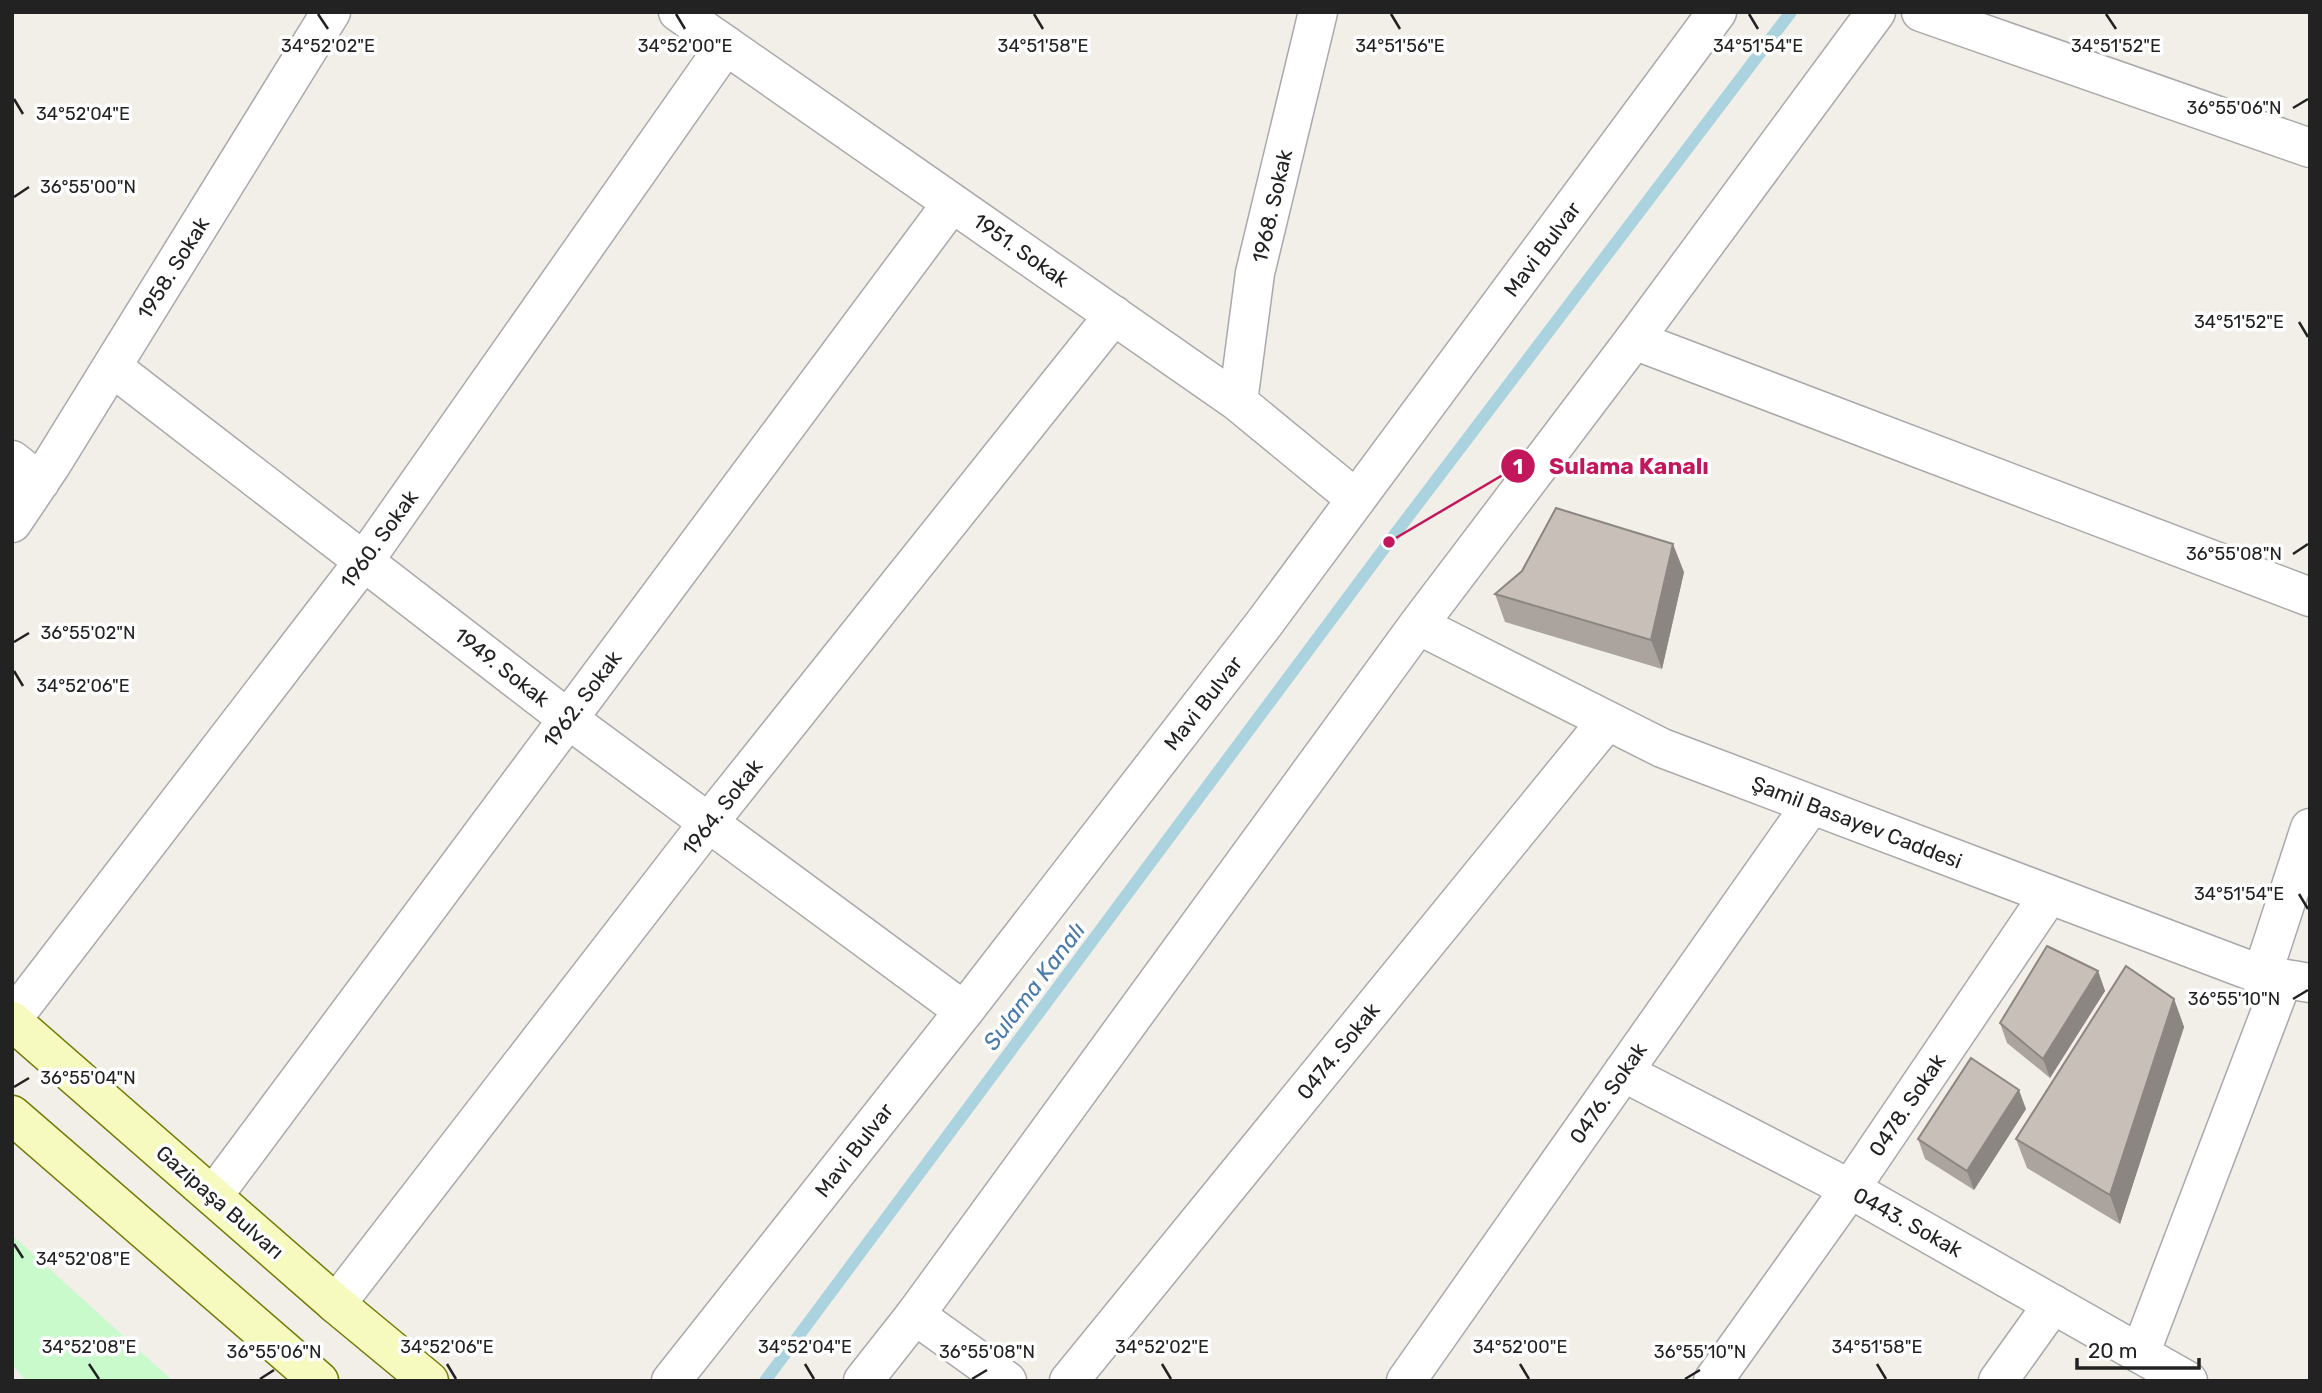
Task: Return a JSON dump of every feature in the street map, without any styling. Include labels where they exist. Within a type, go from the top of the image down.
[{"type":"main road","name":"Gazipaşa Bulvarı","points":[[12,1020],[336,1304],[429,1381]]},
{"type":"main road","points":[[12,1115],[319,1381]]},
{"type":"street","name":"1958. Sokak","points":[[12,523],[26,471],[111,367],[331,12]]},
{"type":"street","name":"1951. Sokak","points":[[678,12],[1238,402],[1356,499]]},
{"type":"street","name":"1968. Sokak","points":[[1238,402],[1255,273],[1318,12]]},
{"type":"street","name":"Mavi Bulvar","points":[[671,1381],[964,1011],[1263,625],[1717,12]]},
{"type":"street","points":[[863,1381],[915,1315],[1418,625],[1634,340],[1876,12]]},
{"type":"street","points":[[1921,12],[2310,148]]},
{"type":"street","name":"1960. Sokak","points":[[12,1020],[365,561],[726,46]]},
{"type":"street","name":"1962. Sokak","points":[[213,1196],[952,203]]},
{"type":"street","name":"1964. Sokak","points":[[336,1304],[709,822],[1114,315]]},
{"type":"street","points":[[1634,340],[2310,597]]},
{"type":"street","name":"1949. Sokak","points":[[111,367],[568,719],[964,1011]]},
{"type":"street","name":"Şamil Basayev Caddesi","points":[[1418,625],[1662,748],[2049,895],[2285,979]]},
{"type":"street","name":"0474. Sokak","points":[[1069,1381],[1607,721]]},
{"type":"street","name":"0476. Sokak","points":[[1406,1381],[1811,805]]},
{"type":"street","points":[[2140,1354],[2285,979],[2310,828]]},
{"type":"street","name":"0478. Sokak","points":[[1713,1381],[1850,1189],[2049,895]]},
{"type":"street","name":"0443. Sokak","points":[[1623,1072],[1850,1189],[2186,1380]]},
{"type":"street","points":[[1998,1381],[2053,1304]]},
{"type":"street","points":[[915,1315],[1007,1381]]},
{"type":"green space","points":[[12,1235],[173,1381],[26,1381],[12,1364]]},
{"type":"building","points":[[1556,508],[1673,544],[1651,640],[1495,594],[1522,571]]},
{"type":"building","points":[[2047,946],[2098,971],[2043,1059],[2000,1023]]},
{"type":"building","points":[[2126,966],[2174,999],[2110,1195],[2016,1139]]},
{"type":"building","points":[[1971,1058],[2019,1090],[1967,1171],[1918,1139]]},
{"type":"waterway","name":"Sulama Kanalı","points":[[765,1381],[1389,542],[1791,12]]},
{"type":"place","name":"Sulama Kanalı","points":[[1389,542]]}]
